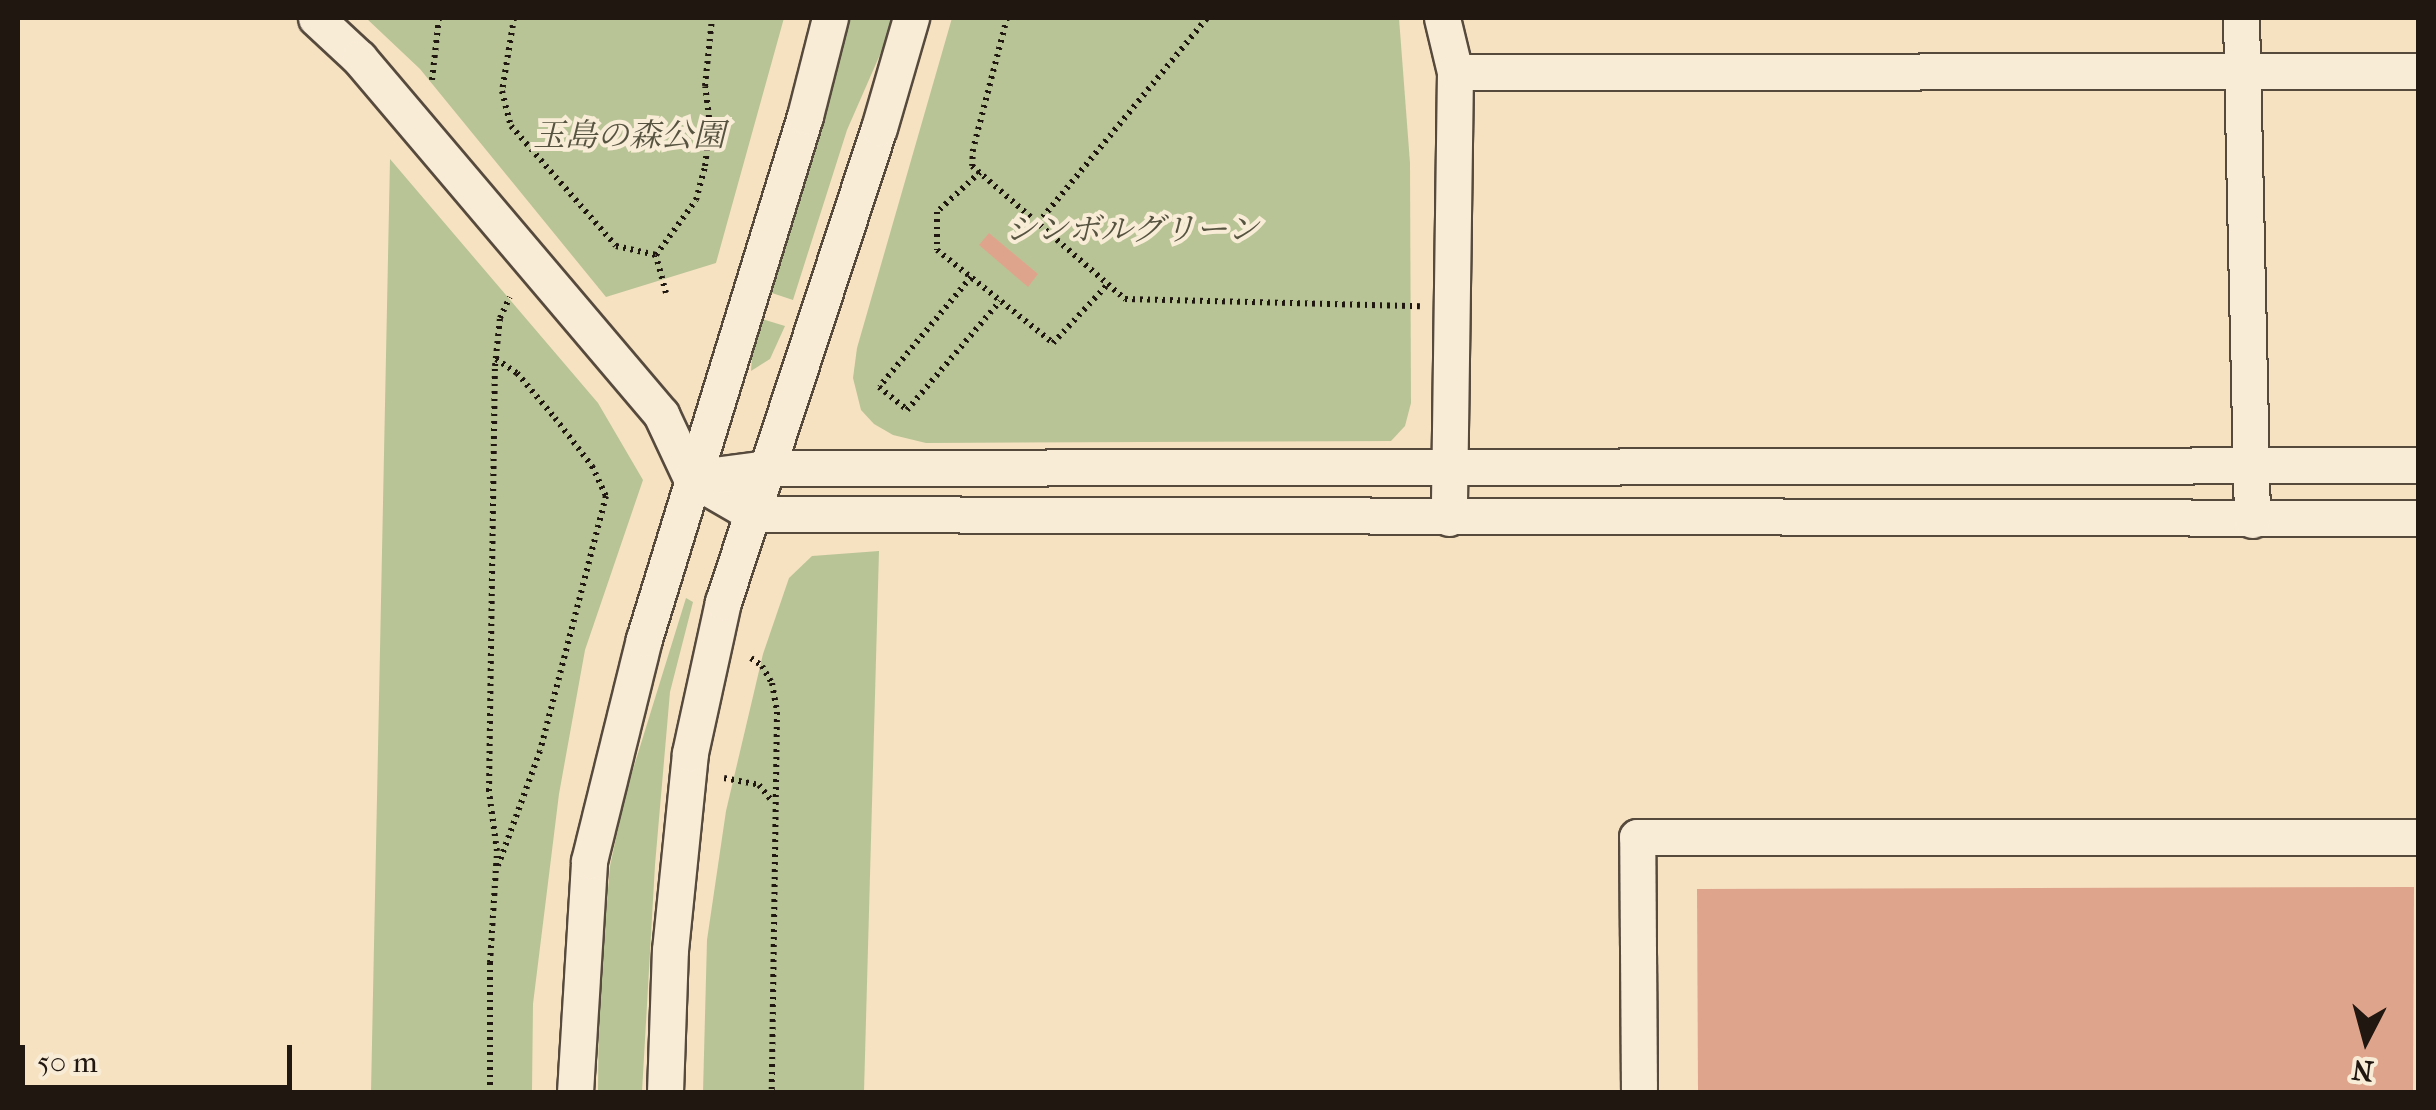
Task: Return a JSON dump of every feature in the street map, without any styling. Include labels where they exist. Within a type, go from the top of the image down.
[{"type":"street","points":[[316,18],[359,58],[661,414],[691,478],[753,514],[2418,518]]},
{"type":"street","points":[[575,1092],[590,862],[644,639],[805,116],[830,18]]},
{"type":"street","points":[[665,1092],[670,950],[690,753],[722,602],[911,18]]},
{"type":"street","points":[[1442,18],[1455,72],[1449,518]]},
{"type":"street","points":[[2241,18],[2252,520]]},
{"type":"street","points":[[1455,72],[2418,71]]},
{"type":"street","points":[[691,478],[768,468],[2418,465]]},
{"type":"street","points":[[1639,1092],[1637,837],[2418,837]]},
{"type":"path","points":[[432,80],[439,18]]},
{"type":"path","points":[[514,18],[502,90],[512,126],[616,246],[656,256]]},
{"type":"path","points":[[656,256],[696,200],[705,166],[710,124],[706,68],[712,18]]},
{"type":"path","points":[[1007,18],[972,148],[972,166],[1125,298],[1452,307]]},
{"type":"path","points":[[1038,223],[1206,18]]},
{"type":"path","points":[[980,172],[936,212],[936,250],[1054,343],[1108,284]]},
{"type":"path","points":[[656,256],[666,293]]},
{"type":"path","points":[[970,277],[880,387],[907,410],[1000,301]]},
{"type":"path","points":[[490,1092],[490,963],[496,872],[489,791],[496,359],[500,318],[510,298]]},
{"type":"path","points":[[496,359],[517,373],[555,418],[592,466],[606,496],[540,751],[496,872]]},
{"type":"path","points":[[751,658],[762,666],[772,683],[777,712],[772,1092]]},
{"type":"path","points":[[724,778],[759,786],[774,803]]},
{"type":"green space","name":"玉島の森公園","points":[[366,18],[784,18],[716,263],[606,297],[420,69]]},
{"type":"green space","points":[[846,18],[896,18],[847,130],[793,300],[769,292]]},
{"type":"green space","name":"シンボルグリーン","points":[[952,18],[1399,18],[1410,163],[1411,403],[1405,426],[1391,441],[926,443],[893,435],[874,424],[861,410],[853,378],[857,348]]},
{"type":"green space","points":[[390,159],[598,403],[643,480],[585,650],[559,794],[533,1004],[532,1092],[371,1092]]},
{"type":"green space","points":[[762,319],[785,326],[770,359],[751,371],[753,342]]},
{"type":"green space","points":[[879,551],[864,1092],[703,1092],[707,940],[726,811],[763,654],[789,578],[812,556]]},
{"type":"green space","points":[[686,598],[693,602],[670,692],[642,1092],[598,1092],[599,995],[610,866],[626,792]]},
{"type":"building","points":[[989,233],[1038,274],[1028,287],[979,245]]},
{"type":"building","points":[[2414,887],[2413,1092],[1698,1092],[1697,889]]}]
